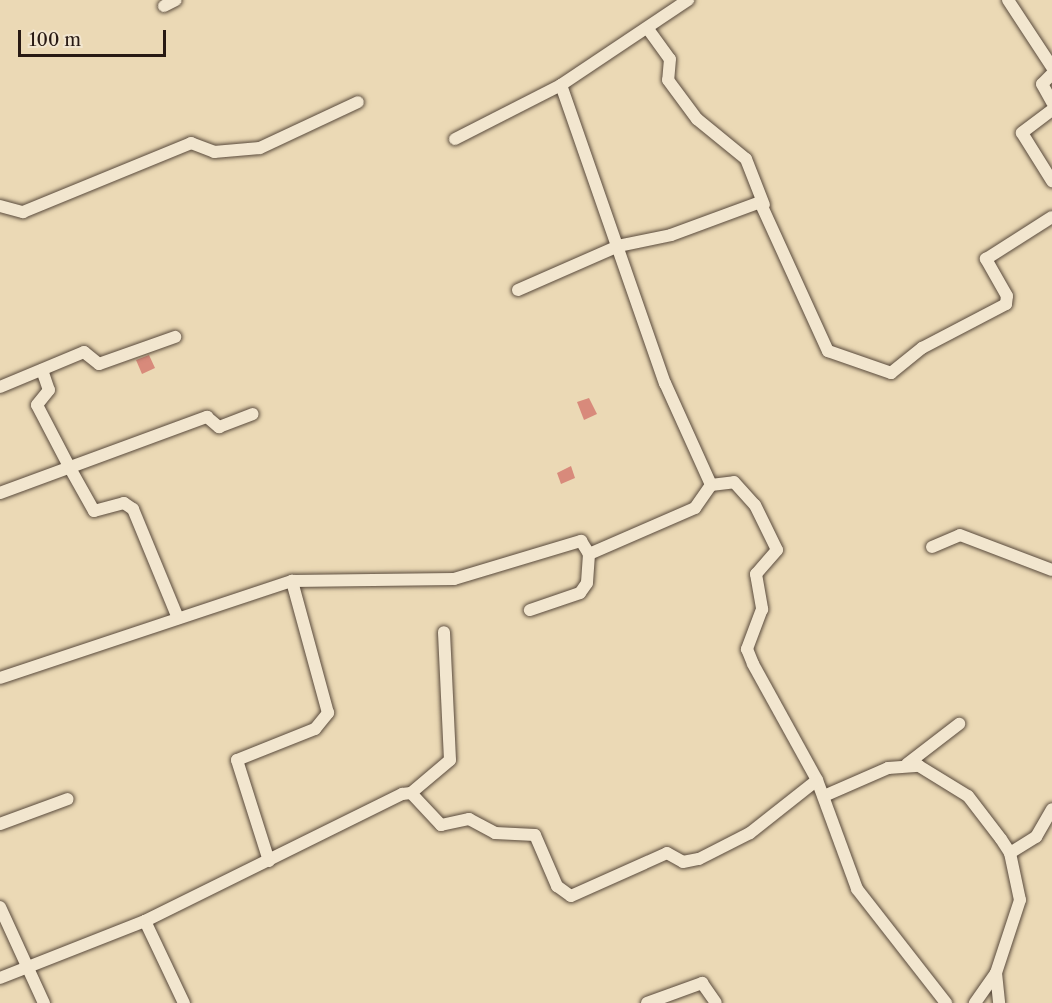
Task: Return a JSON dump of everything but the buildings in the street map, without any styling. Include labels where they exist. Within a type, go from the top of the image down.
[{"type":"street","points":[[164,6],[176,0]]},
{"type":"street","points":[[455,139],[561,85],[648,29],[688,0]]},
{"type":"street","points":[[1011,1],[1052,67]]},
{"type":"street","points":[[648,29],[670,58],[668,80],[698,119],[746,159],[824,345],[840,358],[886,373],[1006,304],[1007,296],[986,260],[1052,217]]},
{"type":"street","points":[[1052,74],[1042,84],[1052,102]]},
{"type":"street","points":[[561,85],[676,413],[711,485],[704,501],[690,511],[589,554]]},
{"type":"street","points":[[0,206],[22,212],[191,143],[214,152],[260,148],[358,102]]},
{"type":"street","points":[[1052,110],[1022,133],[1052,181]]},
{"type":"street","points":[[519,291],[618,246],[671,235],[755,202],[764,205]]},
{"type":"street","points":[[0,387],[89,352],[103,363],[175,337]]},
{"type":"street","points":[[42,370],[49,390],[37,405],[70,470],[94,511],[124,503],[133,508],[178,618]]},
{"type":"street","points":[[0,493],[70,470],[207,417],[219,426],[253,414]]},
{"type":"street","points":[[711,485],[734,482],[755,505],[777,550],[756,574],[762,609],[747,649],[818,780],[857,889],[946,1003]]},
{"type":"street","points":[[932,547],[960,535],[1052,570]]},
{"type":"street","points":[[0,678],[292,581],[454,579],[575,540],[589,554],[591,573],[580,593],[530,610]]},
{"type":"street","points":[[269,861],[237,760],[315,729],[328,713],[292,581]]},
{"type":"street","points":[[0,978],[146,921],[411,793],[450,760],[444,632]]},
{"type":"street","points":[[824,796],[907,764],[958,723]]},
{"type":"street","points":[[907,764],[962,791],[1010,853],[1020,900],[996,973],[975,1003]]},
{"type":"street","points":[[411,793],[441,825],[469,819],[495,833],[535,835],[557,886],[571,896],[667,853],[683,862],[699,859],[756,829],[818,780]]},
{"type":"street","points":[[0,824],[68,799]]},
{"type":"street","points":[[1010,853],[1036,837],[1052,809]]},
{"type":"street","points":[[0,907],[26,969],[44,1003]]},
{"type":"street","points":[[146,921],[184,1003]]},
{"type":"street","points":[[996,973],[999,1003]]},
{"type":"street","points":[[647,1003],[702,983],[716,1003]]}]
